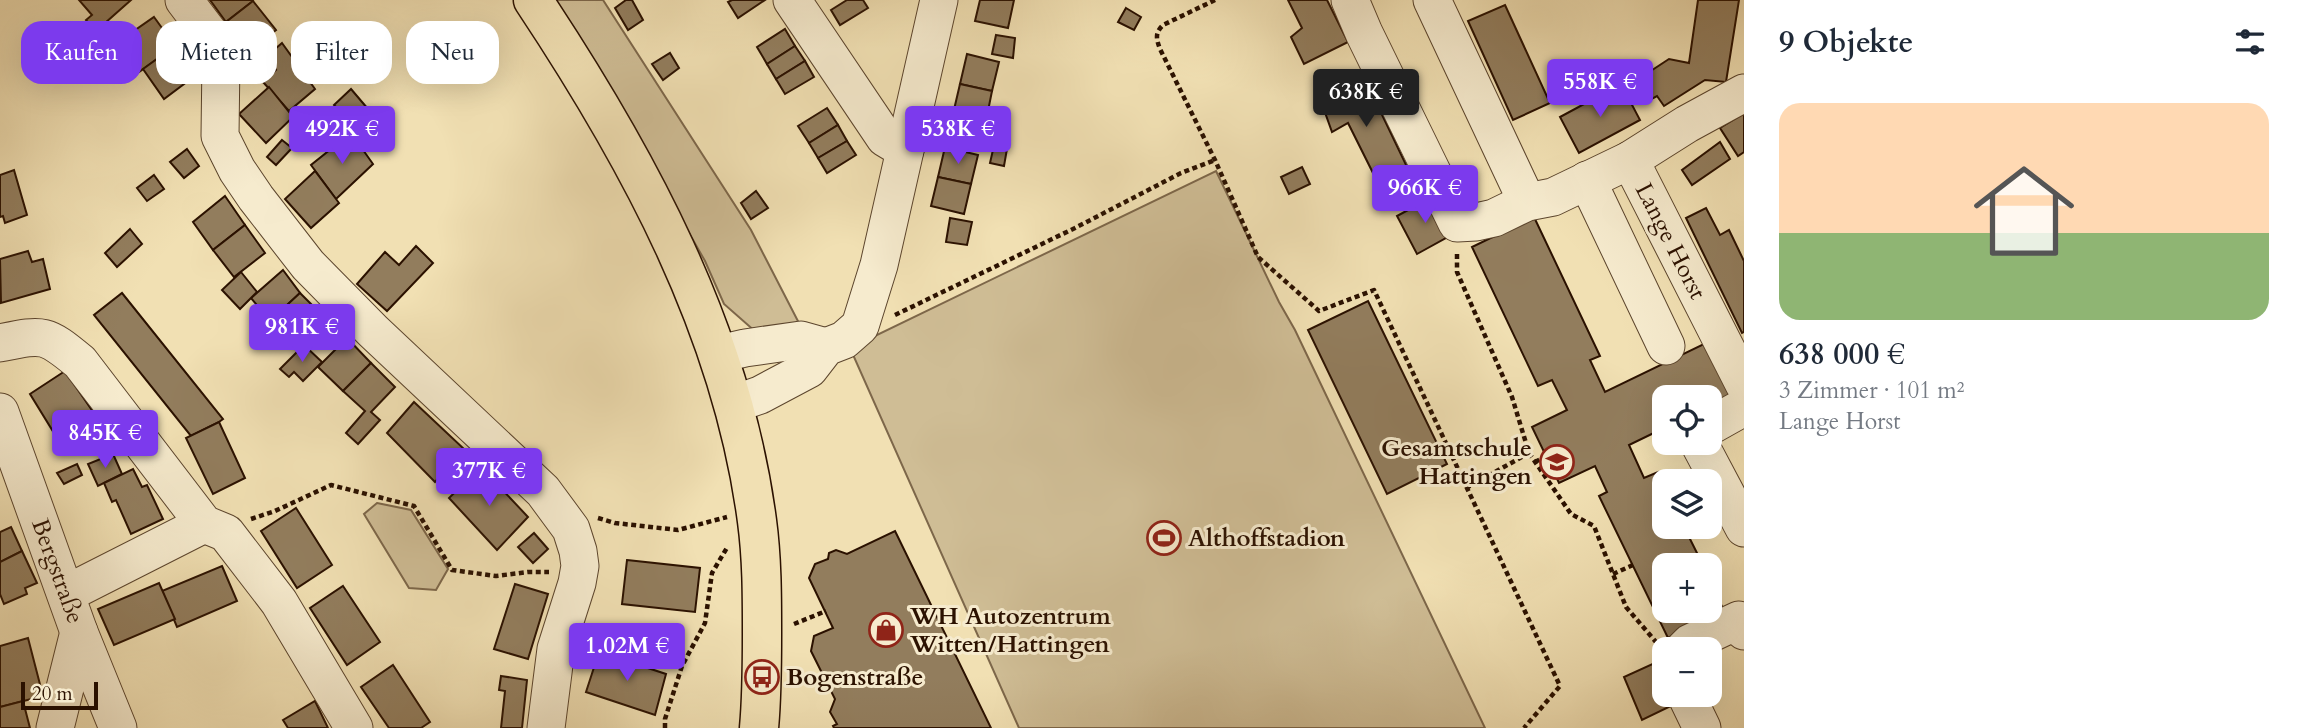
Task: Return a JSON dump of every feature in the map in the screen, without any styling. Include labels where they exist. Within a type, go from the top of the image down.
[{"type":"main road","points":[[533,0],[641,177],[685,267],[719,354],[734,404],[756,515],[762,566],[759,728]]},
{"type":"street","points":[[184,0],[209,33],[221,58],[220,136],[237,170],[256,198],[326,284],[543,491],[571,529],[580,566],[578,583],[556,649],[546,728]]},
{"type":"street","points":[[792,0],[885,138],[905,150]]},
{"type":"street","points":[[734,404],[760,395],[809,369],[825,347],[844,340],[860,326],[879,265],[939,0]]},
{"type":"street","points":[[1350,0],[1457,223]]},
{"type":"street","points":[[1432,0],[1527,202]]},
{"type":"street","points":[[1630,160],[1687,124],[1744,93]]},
{"type":"street","name":"Lange Horst","points":[[1457,223],[1494,218],[1527,202],[1553,197],[1630,160],[1741,369]]},
{"type":"street","points":[[1587,180],[1666,346]]},
{"type":"street","points":[[0,343],[35,336],[55,342],[80,362],[215,529],[279,602],[354,728]]},
{"type":"street","points":[[719,354],[801,340],[825,347]]},
{"type":"street","points":[[1722,419],[1744,407]]},
{"type":"street","name":"Bergstraße","points":[[0,412],[79,632],[118,728]]},
{"type":"street","points":[[1705,455],[1744,528]]},
{"type":"street","points":[[66,594],[215,529]]},
{"type":"street","points":[[1706,637],[1742,623]]},
{"type":"street","points":[[55,728],[79,632]]},
{"type":"street","points":[[1692,707],[1702,728]]},
{"type":"path","points":[[1215,0],[1163,25],[1157,32],[1156,39],[1215,160],[1258,257],[1319,311],[1374,290],[1560,686],[1524,728]]},
{"type":"path","points":[[864,315],[889,318],[1075,228],[1181,173],[1215,160]]},
{"type":"path","points":[[1457,223],[1457,272],[1512,397],[1529,453],[1571,514],[1594,526],[1626,607],[1652,638]]},
{"type":"path","points":[[1468,486],[1529,453]]},
{"type":"path","points":[[1535,462],[1546,456]]},
{"type":"path","points":[[215,529],[275,511],[331,485],[414,506],[452,570],[496,576],[554,572],[578,583]]},
{"type":"path","points":[[556,507],[615,523],[678,530],[756,515]]},
{"type":"path","points":[[665,728],[664,719],[682,666],[705,622],[712,573],[725,549],[756,515]]},
{"type":"path","points":[[1613,574],[1633,565]]},
{"type":"path","points":[[789,626],[826,611]]},
{"type":"shaded area","points":[[553,0],[603,0],[751,230],[801,327],[757,333],[724,304],[705,261],[575,33]]},
{"type":"shaded area","name":"Althoffstadion","points":[[1216,171],[1485,728],[1019,728],[850,348]]},
{"type":"shaded area","points":[[377,503],[411,510],[448,569],[436,590],[409,588],[364,514]]},
{"type":"building","points":[[79,0],[131,0],[107,21],[87,21],[92,15]]},
{"type":"building","points":[[210,0],[253,1],[227,21]]},
{"type":"building","points":[[626,0],[632,0],[643,20],[628,30],[615,8]]},
{"type":"building","points":[[765,0],[738,18],[728,2]]},
{"type":"building","points":[[847,0],[863,0],[868,8],[840,25],[831,10]]},
{"type":"building","points":[[980,0],[1014,0],[1008,28],[975,21]]},
{"type":"building","points":[[1288,0],[1327,0],[1348,42],[1304,64],[1291,37],[1302,28]]},
{"type":"building","points":[[1698,0],[1739,0],[1726,82],[1705,80],[1664,106],[1657,96],[1646,102],[1634,82],[1669,59],[1689,63]]},
{"type":"building","points":[[253,1],[269,21],[227,21]]},
{"type":"building","points":[[1505,5],[1550,103],[1513,120],[1468,21]]},
{"type":"building","points":[[1126,8],[1141,17],[1134,30],[1118,22]]},
{"type":"building","points":[[154,17],[157,21],[156,60],[142,70],[142,25]]},
{"type":"building","points":[[785,29],[795,46],[767,64],[757,47]]},
{"type":"building","points":[[996,35],[1015,38],[1013,58],[992,54]]},
{"type":"building","points":[[282,43],[291,56],[291,84],[311,84],[315,89],[289,111],[265,84],[277,84],[277,47]]},
{"type":"building","points":[[795,46],[805,61],[776,79],[767,64]]},
{"type":"building","points":[[670,53],[679,68],[663,80],[652,64]]},
{"type":"building","points":[[967,54],[999,62],[992,91],[960,84]]},
{"type":"building","points":[[156,60],[156,84],[184,84],[164,99],[143,69]]},
{"type":"building","points":[[805,61],[814,77],[785,94],[776,79]]},
{"type":"building","points":[[1364,77],[1408,169],[1379,185],[1348,123],[1332,132],[1322,104],[1337,97],[1335,92]]},
{"type":"building","points":[[960,84],[992,91],[986,121],[953,114]]},
{"type":"building","points":[[1621,84],[1640,120],[1579,153],[1560,117]]},
{"type":"building","points":[[269,87],[293,117],[266,143],[239,114]]},
{"type":"building","points":[[351,89],[368,109],[352,123],[334,105]]},
{"type":"building","points":[[827,108],[838,125],[809,143],[798,126]]},
{"type":"building","points":[[1744,113],[1744,152],[1738,156],[1720,128]]},
{"type":"building","points":[[838,125],[847,141],[818,158],[809,143]]},
{"type":"building","points":[[351,133],[373,164],[336,199],[311,165]]},
{"type":"building","points":[[282,140],[292,148],[276,165],[267,157]]},
{"type":"building","points":[[847,141],[856,155],[827,173],[818,158]]},
{"type":"building","points":[[995,141],[1008,143],[1004,166],[990,163]]},
{"type":"building","points":[[1720,142],[1730,159],[1692,185],[1682,170]]},
{"type":"building","points":[[945,147],[978,155],[971,184],[938,177]]},
{"type":"building","points":[[187,149],[199,166],[184,178],[170,162]]},
{"type":"building","points":[[1302,167],[1310,184],[1289,194],[1281,177]]},
{"type":"building","points":[[14,170],[27,215],[5,223],[3,216],[0,217],[0,175]]},
{"type":"building","points":[[315,171],[339,203],[311,228],[285,199]]},
{"type":"building","points":[[154,175],[164,189],[147,201],[137,188]]},
{"type":"building","points":[[938,177],[971,184],[964,214],[931,206]]},
{"type":"building","points":[[756,191],[768,208],[751,219],[741,203]]},
{"type":"building","points":[[225,196],[245,225],[213,250],[193,222]]},
{"type":"building","points":[[1432,197],[1453,234],[1417,254],[1397,216]]},
{"type":"building","points":[[1706,208],[1720,235],[1729,230],[1744,261],[1742,333],[1686,218]]},
{"type":"building","points":[[1534,217],[1600,356],[1590,360],[1605,392],[1708,342],[1734,395],[1722,400],[1722,385],[1652,385],[1652,434],[1629,445],[1644,478],[1652,475],[1652,539],[1690,539],[1697,553],[1652,553],[1652,605],[1599,496],[1607,492],[1595,466],[1559,483],[1532,427],[1567,410],[1552,380],[1538,386],[1472,247]]},
{"type":"building","points":[[950,218],[972,222],[967,245],[946,242]]},
{"type":"building","points":[[245,225],[265,253],[234,277],[213,250]]},
{"type":"building","points":[[130,229],[142,244],[117,267],[105,253]]},
{"type":"building","points":[[416,246],[433,263],[387,311],[357,284],[385,252],[399,265]]},
{"type":"building","points":[[28,251],[32,262],[43,259],[50,289],[1,303],[0,259]]},
{"type":"building","points":[[283,270],[300,293],[270,321],[251,298]]},
{"type":"building","points":[[241,272],[257,292],[240,309],[222,290]]},
{"type":"building","points":[[122,293],[223,419],[191,436],[94,315]]},
{"type":"building","points":[[300,293],[329,322],[300,349],[274,317]]},
{"type":"building","points":[[1368,301],[1447,464],[1387,494],[1308,330]]},
{"type":"building","points":[[347,338],[371,363],[343,391],[318,367]]},
{"type":"building","points":[[304,345],[322,362],[303,381],[294,372],[289,377],[280,369]]},
{"type":"building","points":[[371,363],[395,387],[371,412],[380,420],[358,444],[346,433],[365,411],[343,391]]},
{"type":"building","points":[[65,371],[100,422],[62,446],[30,394]]},
{"type":"building","points":[[414,402],[464,449],[435,482],[387,433]]},
{"type":"building","points":[[219,422],[245,478],[213,494],[186,438]]},
{"type":"building","points":[[113,454],[122,474],[98,486],[88,464]]},
{"type":"building","points":[[77,464],[82,475],[64,484],[57,473]]},
{"type":"building","points":[[481,467],[528,517],[497,550],[449,498]]},
{"type":"building","points":[[133,469],[142,487],[147,485],[163,519],[131,534],[116,500],[112,502],[104,483]]},
{"type":"building","points":[[296,508],[332,565],[297,588],[261,531]]},
{"type":"building","points":[[11,527],[22,551],[0,562],[0,532]]},
{"type":"building","name":"WH Autozentrum Witten/Hattingen","points":[[895,531],[991,728],[833,726],[837,724],[830,712],[835,699],[811,651],[814,636],[833,628],[809,578],[815,564],[828,559],[829,553],[836,550],[847,554]]},
{"type":"building","points":[[534,533],[548,549],[533,563],[518,547]]},
{"type":"building","points":[[22,551],[37,583],[25,588],[27,594],[4,604],[0,594],[0,562]]},
{"type":"building","points":[[627,560],[700,568],[695,612],[622,604]]},
{"type":"building","points":[[222,566],[237,601],[177,627],[162,591]]},
{"type":"building","points":[[159,583],[175,619],[114,645],[98,609]]},
{"type":"building","points":[[515,584],[548,594],[528,659],[494,649]]},
{"type":"building","points":[[343,586],[380,642],[347,665],[310,608]]},
{"type":"building","points":[[1661,623],[1699,623],[1670,637],[1668,637]]},
{"type":"building","points":[[28,638],[43,696],[0,707],[0,646]]},
{"type":"building","points":[[599,652],[666,674],[655,715],[586,692]]},
{"type":"building","points":[[1652,664],[1652,707],[1669,707],[1642,720],[1624,677]]},
{"type":"building","points":[[393,665],[430,722],[421,728],[389,728],[361,687]]},
{"type":"building","points":[[501,676],[527,680],[522,728],[501,728],[505,691],[499,690]]},
{"type":"building","points":[[23,701],[30,728],[0,728],[0,707]]},
{"type":"building","points":[[315,701],[328,728],[288,728],[283,720]]},
{"type":"place","name":"Gesamtschule Hattingen","points":[[1557,462]]},
{"type":"place","name":"Althoffstadion","points":[[1164,538]]},
{"type":"place","name":"WH Autozentrum Witten/Hattingen","points":[[886,630]]},
{"type":"place","name":"Bogenstraße","points":[[762,677]]}]
